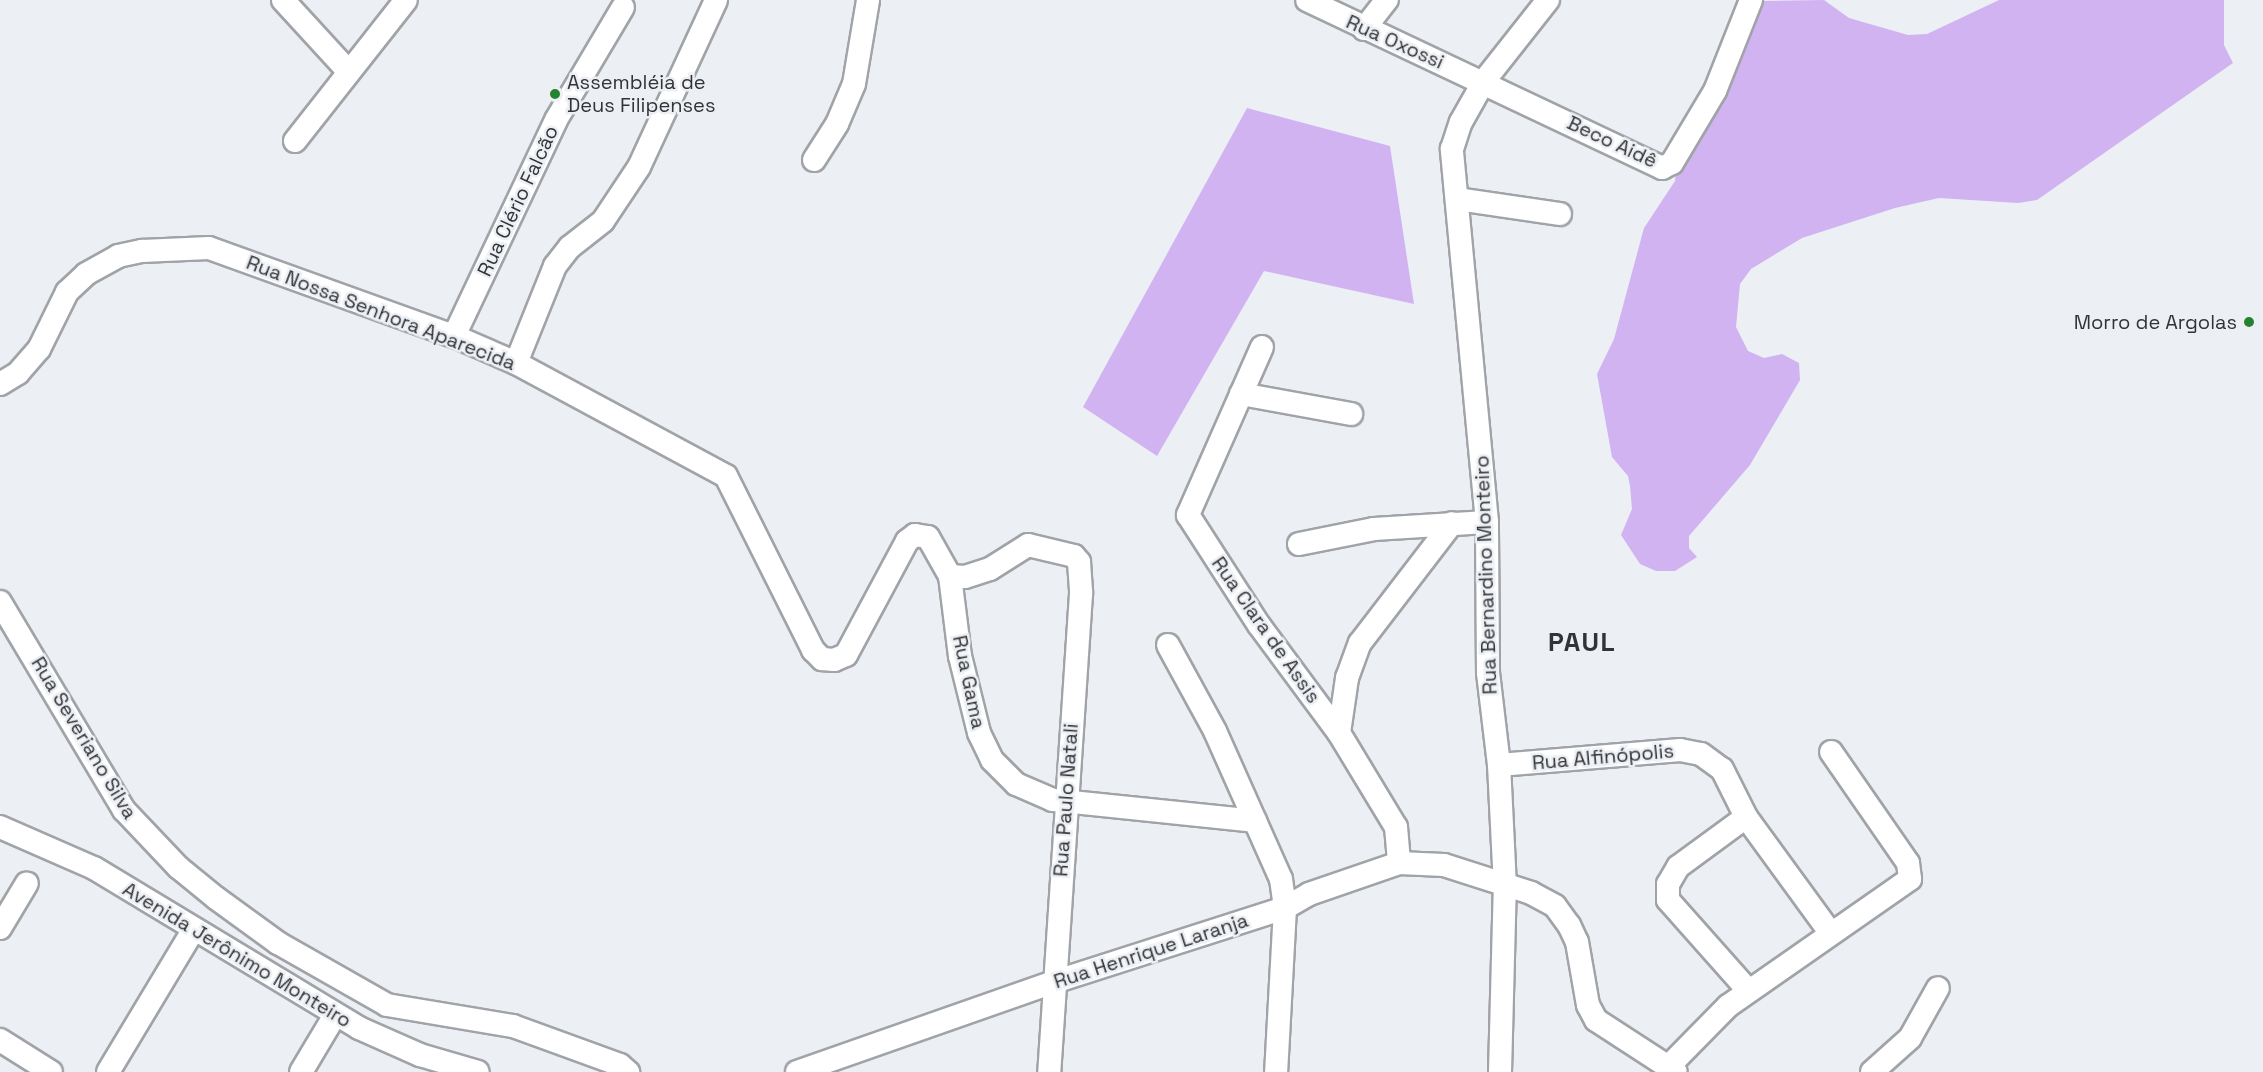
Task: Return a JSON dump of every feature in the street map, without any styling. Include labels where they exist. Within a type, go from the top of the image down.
[{"type":"street","points":[[283,0],[348,71]]},
{"type":"street","points":[[296,141],[348,71],[406,0]]},
{"type":"street","points":[[516,363],[555,266],[570,247],[603,221],[639,167],[716,0]]},
{"type":"street","points":[[814,160],[850,93],[868,0]]},
{"type":"street","name":"Rua Oxossi","points":[[1306,0],[1364,29],[1484,81]]},
{"type":"street","points":[[1364,29],[1387,0]]},
{"type":"street","name":"Rua Bernardino Monteiro","points":[[1500,1072],[1505,887],[1499,771],[1488,674],[1487,522],[1452,149],[1461,122],[1484,81],[1548,0]]},
{"type":"street","name":"Beco Aidê","points":[[1484,81],[1667,167],[1715,91],[1751,0]]},
{"type":"street","name":"Rua Clério Falcão","points":[[454,336],[556,120],[623,7]]},
{"type":"street","points":[[1457,199],[1560,214]]},
{"type":"street","name":"Rua Nossa Senhora Aparecida","points":[[0,384],[18,373],[39,350],[67,292],[86,274],[118,256],[142,251],[209,248],[454,336],[516,363],[726,476],[813,650],[822,659],[834,660],[846,655],[907,541],[915,535],[928,537],[934,544],[950,576]]},
{"type":"street","name":"Rua Clara de Assis","points":[[1262,347],[1188,515],[1259,625],[1340,733],[1396,827],[1399,863]]},
{"type":"street","points":[[1241,394],[1351,414]]},
{"type":"street","points":[[1299,543],[1374,529],[1487,522]]},
{"type":"street","points":[[1340,733],[1347,678],[1360,643],[1452,523]]},
{"type":"street","name":"Rua Paulo Natali","points":[[950,576],[965,578],[990,569],[1028,545],[1074,556],[1079,562],[1081,594],[1057,981],[1049,1072]]},
{"type":"street","name":"Rua Gama","points":[[950,576],[963,667],[979,733],[993,760],[1016,784],[1031,792],[1067,802],[1255,821]]},
{"type":"street","name":"Rua Severiano Silva","points":[[0,602],[124,810],[178,867],[225,905],[303,958],[387,1005],[513,1026],[620,1065],[628,1072]]},
{"type":"street","points":[[1168,645],[1215,731],[1255,821],[1273,855],[1285,908],[1276,1072]]},
{"type":"street","name":"Rua Alfinópolis","points":[[1499,771],[1680,750],[1701,754],[1722,769],[1746,817],[1830,932]]},
{"type":"street","points":[[1671,1070],[1700,1031],[1748,990],[1830,932],[1904,886],[1912,873],[1908,863],[1831,752]]},
{"type":"street","name":"Rua Alfinópolis","points":[[1499,771],[1596,766]]},
{"type":"street","points":[[1746,817],[1678,867],[1668,884],[1668,900],[1748,990]]},
{"type":"street","name":"Avenida Jerônimo Monteiro","points":[[0,827],[74,858],[335,1015],[420,1055],[478,1072]]},
{"type":"street","name":"Rua Henrique Laranja","points":[[797,1072],[1057,981],[1285,908],[1309,894],[1399,863],[1444,865],[1505,887],[1531,893],[1555,906],[1569,925],[1577,942],[1588,1005],[1596,1020],[1671,1070]]},
{"type":"street","points":[[0,928],[27,883]]},
{"type":"street","points":[[108,1072],[194,929]]},
{"type":"street","points":[[1872,1072],[1910,1038],[1938,988]]},
{"type":"street","points":[[301,1072],[335,1015]]},
{"type":"street","points":[[0,1040],[51,1072]]},
{"type":"shaded area","points":[[1824,0],[1849,18],[1908,35],[1927,34],[1999,0],[2224,0],[2224,45],[2233,63],[2037,200],[2018,203],[1939,198],[1895,208],[1802,238],[1751,269],[1740,284],[1736,327],[1748,351],[1764,358],[1782,354],[1799,363],[1800,380],[1750,465],[1689,536],[1689,548],[1697,557],[1675,571],[1656,571],[1640,564],[1621,535],[1632,509],[1630,486],[1628,476],[1612,457],[1597,374],[1614,339],[1644,228],[1675,181],[1677,160],[1761,1]]},
{"type":"shaded area","points":[[1247,108],[1390,146],[1414,304],[1264,271],[1157,456],[1083,407]]},
{"type":"place","name":"Assembléia de Deus Filipenses","points":[[555,94]]},
{"type":"place","name":"Morro de Argolas","points":[[2249,322]]},
{"type":"district","name":"PAUL","points":[[1582,643]]}]
